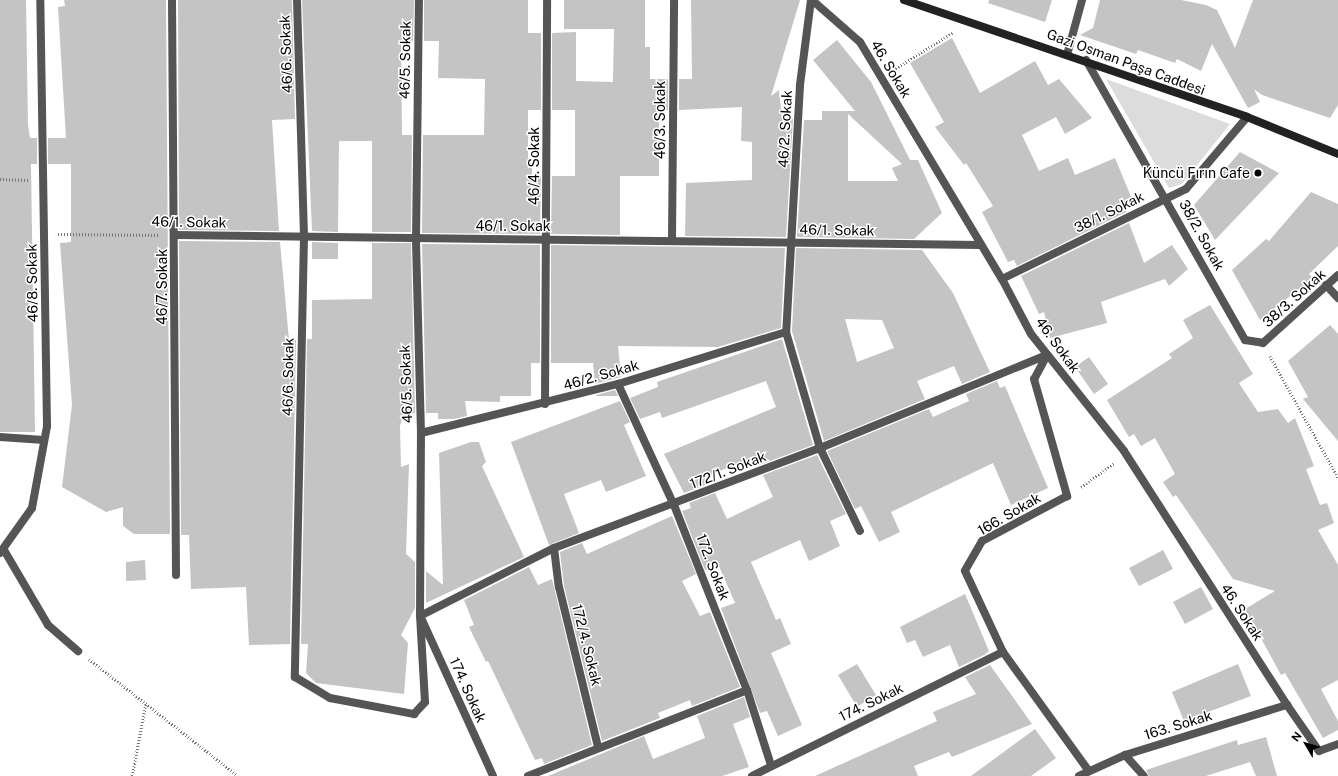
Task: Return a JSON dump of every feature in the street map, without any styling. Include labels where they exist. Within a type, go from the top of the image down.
[{"type":"main road","name":"Gazi Osman Paşa Caddesi","points":[[904,0],[1086,60],[1247,116],[1338,154]]},
{"type":"street","name":"46/8. Sokak","points":[[2,552],[32,508],[44,440],[44,234],[40,0]]},
{"type":"street","name":"46/7. Sokak","points":[[172,0],[175,235],[176,575]]},
{"type":"street","name":"46/6. Sokak","points":[[297,0],[304,237],[295,678],[330,698],[365,707]]},
{"type":"street","name":"46/5. Sokak","points":[[365,707],[414,714],[425,702],[420,616],[421,433],[416,240],[419,0]]},
{"type":"street","name":"46/4. Sokak","points":[[545,404],[547,0]]},
{"type":"street","name":"46/3. Sokak","points":[[672,240],[674,0]]},
{"type":"street","name":"46/2. Sokak","points":[[812,0],[800,85],[786,332],[820,448],[860,531]]},
{"type":"street","name":"46. Sokak","points":[[812,0],[860,42],[1002,279],[1031,334],[1126,455],[1287,705],[1320,751],[1338,744]]},
{"type":"street","points":[[1067,54],[1082,0]]},
{"type":"street","name":"38/2. Sokak","points":[[1086,60],[1166,198],[1245,340]]},
{"type":"street","name":"38/1. Sokak","points":[[1002,279],[1186,189],[1247,116]]},
{"type":"street","name":"46/1. Sokak","points":[[175,235],[416,240],[672,240],[982,245]]},
{"type":"street","name":"38/3. Sokak","points":[[1245,340],[1263,344],[1338,275]]},
{"type":"street","points":[[1326,285],[1338,298]]},
{"type":"street","name":"46/2. Sokak","points":[[421,433],[545,404],[618,384],[786,332]]},
{"type":"street","points":[[1048,355],[1034,379],[1067,496]]},
{"type":"street","name":"172/1. Sokak","points":[[420,616],[554,548],[674,505],[820,448],[1048,355]]},
{"type":"street","name":"172. Sokak","points":[[618,384],[674,505],[747,690],[771,765]]},
{"type":"street","points":[[0,437],[44,440]]},
{"type":"street","name":"166. Sokak","points":[[1067,496],[982,541],[965,571],[1003,652],[1088,770]]},
{"type":"street","name":"172/4. Sokak","points":[[554,548],[559,587],[598,747]]},
{"type":"street","points":[[2,552],[48,625],[78,651]]},
{"type":"street","name":"174. Sokak","points":[[420,616],[493,776]]},
{"type":"street","name":"174. Sokak","points":[[752,776],[771,765],[1003,652]]},
{"type":"street","points":[[528,776],[598,747],[747,690]]},
{"type":"street","name":"163. Sokak","points":[[1080,776],[1088,770],[1125,755],[1287,705]]},
{"type":"street","points":[[1125,755],[1144,776]]},
{"type":"path","points":[[904,63],[970,22]]},
{"type":"path","points":[[0,179],[43,181]]},
{"type":"path","name":"46/1. Sokak","points":[[44,234],[175,235]]},
{"type":"path","points":[[1263,344],[1338,477]]},
{"type":"path","points":[[1067,496],[1126,455]]},
{"type":"path","points":[[78,651],[146,702],[238,776]]},
{"type":"path","points":[[132,776],[146,702]]},
{"type":"shaded area","points":[[1106,79],[1230,124],[1182,184],[1169,188]]},
{"type":"building","points":[[0,0],[26,0],[28,125],[30,138],[37,138],[37,164],[31,164],[35,432],[0,432]]},
{"type":"building","points":[[64,0],[166,0],[170,534],[134,534],[123,526],[123,507],[106,512],[62,487],[72,405],[60,243],[71,242],[71,164],[48,164],[48,138],[66,138],[58,7],[65,6]]},
{"type":"building","points":[[178,0],[292,0],[295,119],[272,120],[279,231],[179,230]]},
{"type":"building","points":[[302,0],[414,0],[413,41],[401,41],[402,135],[412,135],[411,232],[372,232],[372,141],[339,141],[338,232],[312,231]]},
{"type":"building","points":[[424,0],[528,0],[528,33],[541,33],[541,110],[528,110],[528,168],[532,168],[532,176],[541,176],[540,234],[422,233],[423,135],[484,135],[485,79],[438,78],[439,41],[424,41]]},
{"type":"building","points":[[564,0],[645,0],[645,47],[650,47],[650,79],[668,79],[668,110],[659,110],[659,176],[620,176],[620,235],[551,234],[552,176],[575,176],[575,110],[552,110],[552,33],[576,32],[576,81],[613,82],[614,29],[564,29]]},
{"type":"building","points":[[691,0],[800,0],[771,96],[779,90],[782,119],[793,119],[786,237],[685,236],[686,183],[752,180],[752,142],[741,141],[742,107],[679,110],[679,79],[692,79]]},
{"type":"building","points":[[989,0],[1052,0],[1045,22],[988,3]]},
{"type":"building","points":[[1100,0],[1181,0],[1206,5],[1217,10],[1235,48],[1253,0],[1338,0],[1338,105],[1330,118],[1262,95],[1254,89],[1260,102],[1248,108],[1212,44],[1201,71],[1177,59],[1175,63],[1138,50],[1136,54],[1080,35],[1093,28]]},
{"type":"building","points":[[952,38],[980,93],[1035,61],[1048,85],[1059,79],[1092,118],[1065,134],[1056,117],[1022,135],[1039,171],[1068,158],[1075,175],[1115,158],[1132,199],[1122,203],[1126,212],[1017,266],[1014,260],[1008,262],[982,212],[993,206],[966,163],[964,165],[935,127],[944,122],[910,63]]},
{"type":"building","points":[[837,40],[871,82],[910,160],[918,160],[942,213],[914,239],[797,237],[804,120],[822,120],[822,111],[855,111],[813,60]],"holes":[[[848,114],[902,164],[892,168],[898,181],[848,181]]]},
{"type":"building","points":[[1240,152],[1279,173],[1215,240],[1194,205]]},
{"type":"building","points":[[1311,192],[1338,204],[1338,246],[1309,274],[1313,278],[1260,320],[1232,270],[1266,239],[1269,241]]},
{"type":"building","points":[[1129,223],[1144,263],[1172,245],[1188,269],[1169,286],[1165,279],[1101,302],[1107,323],[1050,338],[1044,312],[1039,314],[1021,276]]},
{"type":"building","points":[[179,241],[280,242],[289,340],[296,340],[290,644],[249,645],[246,587],[191,589],[189,535],[181,535]]},
{"type":"building","points":[[312,242],[338,243],[338,259],[312,259]]},
{"type":"building","points":[[372,243],[411,243],[415,413],[411,413],[411,419],[402,419],[400,426],[401,467],[409,464],[406,554],[415,562],[415,608],[401,635],[408,643],[404,694],[316,683],[306,673],[308,644],[301,644],[307,339],[312,339],[312,300],[372,299]]},
{"type":"building","points":[[422,244],[540,245],[540,363],[531,363],[531,396],[500,396],[500,402],[465,401],[467,416],[454,419],[438,419],[438,413],[426,413]]},
{"type":"building","points":[[551,245],[785,248],[781,328],[718,347],[618,346],[621,377],[595,384],[593,363],[551,363]]},
{"type":"building","points":[[796,248],[922,250],[953,293],[990,372],[962,384],[954,366],[917,381],[925,399],[824,441],[792,331]],"holes":[[[845,319],[882,320],[894,348],[857,362]]]},
{"type":"building","points":[[1210,305],[1253,374],[1239,383],[1258,412],[1278,409],[1288,423],[1295,418],[1314,466],[1306,469],[1320,505],[1327,503],[1334,523],[1318,530],[1338,565],[1338,680],[1321,689],[1338,721],[1338,730],[1323,738],[1285,673],[1281,675],[1245,609],[1275,591],[1233,579],[1176,495],[1173,497],[1163,482],[1175,474],[1155,438],[1141,446],[1134,434],[1129,437],[1107,400],[1172,358],[1169,354],[1193,338],[1183,320]]},
{"type":"building","points":[[1330,325],[1338,334],[1338,441],[1303,399],[1308,397],[1288,361]]},
{"type":"building","points":[[782,339],[813,445],[759,465],[755,458],[714,473],[709,479],[711,483],[684,493],[664,454],[776,407],[766,381],[662,418],[660,412],[640,419],[630,398],[658,387],[657,382]]},
{"type":"building","points":[[1089,357],[1108,384],[1094,394],[1075,367]]},
{"type":"building","points":[[997,381],[1000,388],[1005,386],[1048,488],[1011,505],[993,463],[891,512],[900,532],[879,542],[861,506],[855,509],[827,451],[929,409],[933,417],[969,401],[966,394]]},
{"type":"building","points":[[615,390],[618,396],[596,396],[596,395]]},
{"type":"building","points":[[620,401],[630,422],[624,425],[646,476],[606,492],[601,480],[564,494],[579,533],[549,545],[511,442]]},
{"type":"building","points":[[471,442],[479,442],[486,462],[482,466],[524,557],[426,603],[426,571],[443,585],[439,453]]},
{"type":"building","points":[[817,455],[846,514],[830,521],[840,546],[809,561],[800,540],[751,562],[776,620],[780,618],[791,644],[771,653],[802,725],[778,736],[767,711],[760,713],[721,608],[735,603],[718,564],[705,570],[682,511],[691,508],[689,503],[715,493],[727,519],[773,497],[763,475]]},
{"type":"building","points":[[672,516],[696,574],[682,581],[700,616],[710,612],[740,687],[692,706],[690,700],[658,713],[660,718],[602,741],[564,586],[560,552],[582,543],[587,554]]},
{"type":"building","points":[[1163,550],[1173,569],[1139,586],[1129,568]]},
{"type":"building","points":[[145,560],[146,580],[126,581],[126,562]]},
{"type":"building","points":[[529,567],[538,585],[552,579],[592,745],[544,764],[542,758],[535,760],[488,661],[486,662],[469,627],[474,625],[464,600]]},
{"type":"building","points":[[1201,587],[1213,609],[1185,624],[1173,602]]},
{"type":"building","points":[[965,594],[989,651],[959,667],[950,645],[923,657],[915,640],[907,643],[900,627]]},
{"type":"building","points":[[857,664],[876,695],[857,707],[838,675]]},
{"type":"building","points":[[1238,664],[1251,696],[1184,721],[1172,692]]},
{"type":"building","points":[[990,665],[1032,724],[952,757],[949,752],[914,766],[918,776],[815,776],[937,721],[933,712],[976,694],[965,677]]},
{"type":"building","points":[[744,697],[750,717],[733,724],[749,767],[722,776],[548,776],[644,736],[653,759],[705,738],[697,716]]},
{"type":"building","points":[[1035,729],[1056,758],[1031,776],[971,776]]},
{"type":"building","points":[[1266,737],[1277,776],[1256,776],[1250,762],[1206,776],[1149,776],[1146,770],[1237,740],[1238,745]]},
{"type":"place","name":"Küncü Fırın Cafe","points":[[1258,173]]}]
